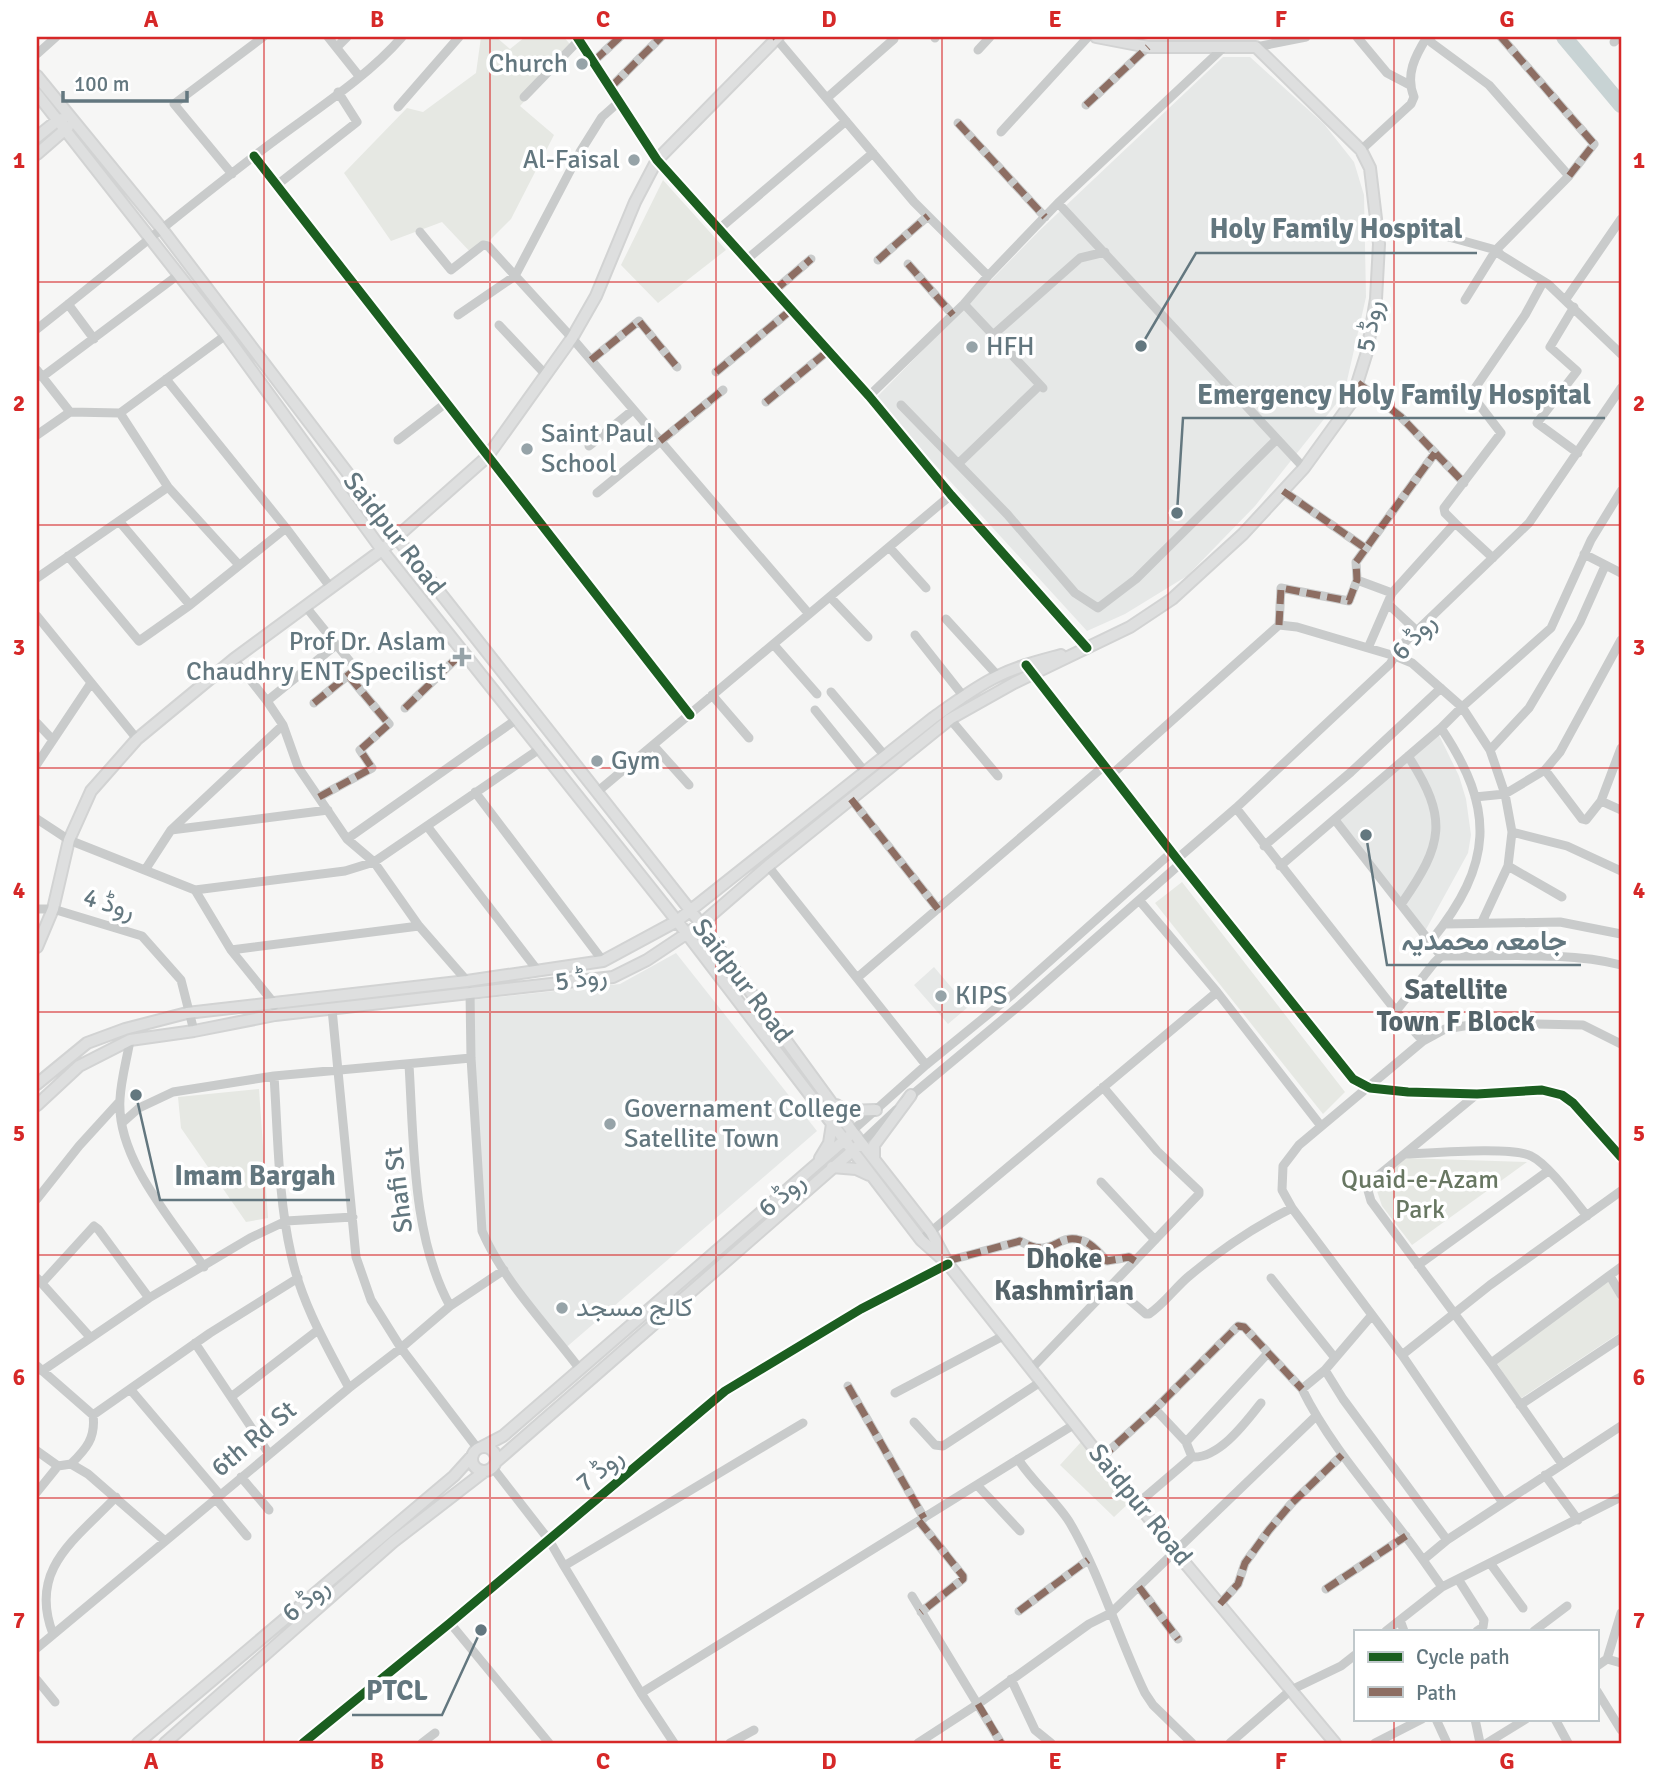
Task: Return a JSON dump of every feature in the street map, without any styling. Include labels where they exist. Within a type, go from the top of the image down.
[{"type":"main road","points":[[37,947],[52,909],[69,840],[91,791],[137,738],[234,659],[397,538],[487,457],[572,338],[596,296],[635,202],[657,160],[777,37]]},
{"type":"main road","points":[[1096,37],[1148,47],[1192,42],[1223,48],[1256,47]]},
{"type":"main road","name":"روڈ 5","points":[[37,1105],[79,1066],[130,1040],[275,1015],[332,1009],[468,987],[538,971],[603,961],[677,921],[885,755],[964,697],[999,676],[1030,669],[1087,648],[1130,627],[1172,599],[1243,534],[1283,491],[1304,468],[1351,403],[1367,352],[1376,299],[1379,244],[1370,168],[1361,150],[1256,47]]},
{"type":"main road","name":"Saidpur Road","points":[[37,76],[162,229],[397,538],[701,924],[852,1131],[931,1232],[947,1262],[1137,1504],[1335,1743]]},
{"type":"main road","name":"Saidpur Road","points":[[37,94],[226,335],[382,550],[677,921],[921,1240],[947,1262]]},
{"type":"main road","points":[[37,137],[58,120],[72,118]]},
{"type":"main road","points":[[37,154],[66,131],[72,118]]},
{"type":"main road","name":"روڈ 5","points":[[39,1079],[87,1043],[125,1029],[187,1013],[274,1002],[612,977],[647,960],[701,924],[768,866],[950,719],[1030,669]]},
{"type":"main road","points":[[39,1079],[56,1086]]},
{"type":"main road","points":[[874,1157],[874,1145],[911,1095]]},
{"type":"main road","points":[[831,1102],[847,1111],[876,1110]]},
{"type":"main road","points":[[815,1166],[829,1143],[832,1124]]},
{"type":"main road","name":"روڈ 6","points":[[165,1743],[393,1542],[492,1467],[832,1167],[848,1145],[852,1131]]},
{"type":"main road","name":"روڈ 6","points":[[138,1743],[454,1476],[477,1450],[503,1436],[815,1166],[848,1145],[862,1142]]},
{"type":"main road","points":[[832,1167],[856,1169],[871,1176]]},
{"type":"main road","points":[[491,1448],[495,1451],[492,1467],[475,1467],[477,1450],[491,1448]]},
{"type":"street","points":[[37,54],[56,37]]},
{"type":"street","points":[[328,37],[359,76]]},
{"type":"street","points":[[337,47],[347,37]]},
{"type":"street","points":[[37,329],[359,76],[392,49],[402,37]]},
{"type":"street","points":[[398,107],[459,37]]},
{"type":"street","points":[[594,61],[620,37]]},
{"type":"street","points":[[611,87],[661,37]]},
{"type":"street","points":[[777,37],[928,216],[988,276]]},
{"type":"street","points":[[978,50],[990,37]]},
{"type":"street","points":[[1000,132],[1088,37]]},
{"type":"street","points":[[1256,47],[1306,37]]},
{"type":"street","points":[[1357,37],[1387,73],[1408,84],[1414,97],[1410,104],[1361,150]]},
{"type":"street","points":[[1408,84],[1415,56],[1428,37],[1432,43],[1489,85],[1569,176]]},
{"type":"street","points":[[1465,300],[1496,250],[1569,176],[1594,144],[1501,37]]},
{"type":"street","points":[[232,174],[174,104],[261,38]]},
{"type":"street","points":[[524,97],[578,38],[657,160],[869,396],[951,495],[1087,648]]},
{"type":"street","points":[[827,98],[894,39]]},
{"type":"street","points":[[1086,105],[1148,47]]},
{"type":"street","points":[[869,396],[964,304],[1058,203],[1223,48]]},
{"type":"street","points":[[277,185],[357,122],[338,92]]},
{"type":"street","points":[[458,315],[515,276],[580,152],[602,117],[620,101]]},
{"type":"street","points":[[719,229],[846,121]]},
{"type":"street","points":[[958,123],[1045,217]]},
{"type":"street","points":[[746,260],[873,153]]},
{"type":"street","points":[[254,156],[690,715]]},
{"type":"street","points":[[1058,203],[1304,468]]},
{"type":"street","points":[[878,260],[928,216]]},
{"type":"street","points":[[1566,299],[1621,219]]},
{"type":"street","points":[[1377,228],[1420,229],[1496,250],[1548,284],[1621,354]]},
{"type":"street","points":[[420,232],[450,270],[486,244],[572,338],[809,614]]},
{"type":"street","points":[[993,335],[1080,258],[1105,252]]},
{"type":"street","points":[[774,291],[811,259]]},
{"type":"street","points":[[908,264],[953,315]]},
{"type":"street","points":[[70,412],[39,374],[94,339],[178,275]]},
{"type":"street","points":[[1493,558],[1443,511],[1501,433],[1471,394],[1525,316],[1543,282]]},
{"type":"street","points":[[68,304],[94,339]]},
{"type":"street","points":[[958,464],[1041,387],[964,304]]},
{"type":"street","points":[[1574,307],[1550,347],[1577,371],[1537,423],[1578,453]]},
{"type":"street","points":[[716,372],[791,310]]},
{"type":"street","points":[[591,360],[639,321],[677,367]]},
{"type":"street","points":[[499,325],[546,375]]},
{"type":"street","points":[[37,435],[70,412],[120,413],[226,335]]},
{"type":"street","points":[[766,402],[828,351]]},
{"type":"street","points":[[166,379],[331,588]]},
{"type":"street","points":[[1357,383],[1401,417],[1464,483]]},
{"type":"street","name":"روڈ 6","points":[[852,1131],[926,1065],[1013,994],[1111,906],[1176,858],[1236,808],[1390,664],[1401,646],[1529,523],[1621,388]]},
{"type":"street","points":[[597,493],[723,390]]},
{"type":"street","points":[[398,440],[446,403]]},
{"type":"street","points":[[901,405],[1007,514],[1075,593],[1098,608],[1136,579],[1276,440]]},
{"type":"street","points":[[589,446],[633,410]]},
{"type":"street","points":[[120,413],[168,487],[239,565]]},
{"type":"street","points":[[1279,625],[1281,588],[1349,601],[1357,580],[1356,562],[1435,453]]},
{"type":"street","points":[[37,578],[168,487]]},
{"type":"street","points":[[1283,491],[1365,548]]},
{"type":"street","points":[[1280,866],[1441,728],[1551,628],[1584,554],[1621,491]]},
{"type":"street","points":[[597,792],[951,495]]},
{"type":"street","points":[[119,522],[190,605]]},
{"type":"street","points":[[1368,648],[1392,593],[1455,523]]},
{"type":"street","points":[[68,556],[139,641],[190,605],[286,528]]},
{"type":"street","points":[[889,547],[926,588]]},
{"type":"street","points":[[1584,554],[1621,573]]},
{"type":"street","points":[[1490,750],[1529,708],[1580,622],[1605,566]]},
{"type":"street","points":[[1357,580],[1392,593]]},
{"type":"street","points":[[830,597],[868,637]]},
{"type":"street","points":[[1388,604],[1417,631]]},
{"type":"street","points":[[306,607],[356,669],[314,703]]},
{"type":"street","points":[[37,617],[137,738]]},
{"type":"street","points":[[946,619],[999,676]]},
{"type":"street","points":[[1111,775],[1279,625],[1297,626],[1395,656],[1412,663],[1462,707],[1490,750],[1505,794],[1512,832],[1508,866],[1482,922]]},
{"type":"street","points":[[915,635],[964,697]]},
{"type":"street","points":[[1475,797],[1505,794],[1545,770],[1560,752],[1621,640]]},
{"type":"street","points":[[267,701],[336,645]]},
{"type":"street","points":[[774,645],[817,694]]},
{"type":"street","points":[[405,708],[463,652]]},
{"type":"street","points":[[234,659],[283,724],[298,768],[347,839],[374,862],[419,926],[468,987],[482,1231],[503,1270],[579,1368]]},
{"type":"street","points":[[1030,669],[1176,858],[1353,1079],[1370,1088],[1408,1092],[1477,1094],[1542,1090],[1562,1095],[1581,1111],[1621,1157]]},
{"type":"street","points":[[319,797],[372,768],[360,750],[389,724],[348,675]]},
{"type":"street","points":[[37,764],[91,683]]},
{"type":"street","points":[[1264,846],[1351,772],[1441,688]]},
{"type":"street","points":[[831,692],[885,755]]},
{"type":"street","points":[[712,695],[749,738]]},
{"type":"street","points":[[815,710],[865,772]]},
{"type":"street","points":[[347,839],[517,719]]},
{"type":"street","points":[[950,719],[998,776]]},
{"type":"street","points":[[37,723],[52,739]]},
{"type":"street","points":[[145,870],[171,830],[283,724]]},
{"type":"street","points":[[1431,941],[1444,924],[1476,868],[1481,843],[1480,817],[1475,797],[1458,754],[1441,728]]},
{"type":"street","points":[[653,745],[689,785]]},
{"type":"street","points":[[37,820],[69,840],[195,890],[345,871],[374,862],[541,748]]},
{"type":"street","points":[[1545,770],[1582,819],[1586,820],[1601,801],[1621,748]]},
{"type":"street","points":[[1402,903],[1425,870],[1435,844],[1437,824],[1436,810],[1408,755]]},
{"type":"street","points":[[858,978],[1104,766]]},
{"type":"street","points":[[475,792],[603,961]]},
{"type":"street","points":[[851,799],[938,909]]},
{"type":"street","points":[[1601,801],[1621,810]]},
{"type":"street","points":[[1236,808],[1396,1011],[1423,1041]]},
{"type":"street","points":[[171,830],[328,810]]},
{"type":"street","points":[[1335,820],[1402,903],[1441,957]]},
{"type":"street","points":[[427,826],[538,971]]},
{"type":"street","points":[[1512,832],[1567,846],[1621,871]]},
{"type":"street","name":"روڈ 6","points":[[862,1142],[911,1095],[1020,1005],[1139,900],[1176,858]]},
{"type":"street","points":[[768,866],[926,1065]]},
{"type":"street","points":[[1508,866],[1562,897]]},
{"type":"street","points":[[195,890],[231,950],[274,1002],[275,1015]]},
{"type":"street","points":[[1139,900],[1217,992],[1321,1126]]},
{"type":"street","points":[[1111,906],[1119,918]]},
{"type":"street","name":"روڈ 4","points":[[37,909],[52,909],[142,936],[181,980],[187,1013],[194,1031]]},
{"type":"street","points":[[1444,924],[1560,922],[1621,934]]},
{"type":"street","points":[[231,950],[419,926]]},
{"type":"street","points":[[1396,1011],[1441,957],[1535,957],[1595,960],[1621,965]]},
{"type":"street","points":[[921,1240],[1217,992]]},
{"type":"street","points":[[1013,994],[1020,1005]]},
{"type":"street","points":[[332,1009],[356,1257],[372,1300],[401,1348],[477,1450]]},
{"type":"street","points":[[1503,1503],[1402,1355],[1292,1208],[1282,1190],[1283,1166],[1299,1145],[1321,1126],[1370,1088],[1423,1041],[1445,1029],[1483,1023],[1583,1025],[1621,1044]]},
{"type":"street","points":[[130,1040],[120,1101],[128,1144],[141,1175],[204,1267]]},
{"type":"street","points":[[122,1123],[139,1108],[173,1092],[274,1076],[471,1058]]},
{"type":"street","name":"Shafi St","points":[[409,1065],[417,1180],[424,1230],[431,1264],[450,1306]]},
{"type":"street","points":[[274,1076],[291,1255],[318,1330],[349,1388]]},
{"type":"street","points":[[1032,1368],[1198,1198],[1199,1191],[1157,1151],[1103,1087]]},
{"type":"street","points":[[1477,1094],[1367,1187],[1371,1201],[1562,1464]]},
{"type":"street","points":[[37,1199],[79,1146],[120,1101]]},
{"type":"street","points":[[1406,1154],[1510,1151],[1530,1155],[1548,1171],[1587,1216]]},
{"type":"street","points":[[1418,1265],[1548,1171]]},
{"type":"street","points":[[1101,1182],[1155,1240]]},
{"type":"street","points":[[1402,1355],[1453,1313],[1621,1191]]},
{"type":"street","points":[[1112,1285],[1149,1314],[1186,1278],[1227,1245],[1292,1208]]},
{"type":"street","points":[[71,1464],[90,1441],[95,1428],[93,1415],[39,1368],[250,1238],[286,1221],[353,1217]]},
{"type":"street","points":[[90,1337],[40,1280],[93,1226],[98,1228],[149,1298]]},
{"type":"street","name":"روڈ 7","points":[[303,1743],[725,1391],[861,1309],[947,1262],[1020,1241],[1030,1247],[1045,1250],[1065,1240],[1079,1239],[1107,1261],[1129,1257],[1135,1261]]},
{"type":"street","points":[[1491,1363],[1621,1267]]},
{"type":"street","name":"6th Rd St","points":[[37,1648],[450,1306],[503,1270]]},
{"type":"street","points":[[1610,1276],[1621,1295]]},
{"type":"street","points":[[93,1415],[195,1343],[298,1278]]},
{"type":"street","points":[[1271,1278],[1335,1358]]},
{"type":"street","points":[[1301,1389],[1325,1370],[1372,1315]]},
{"type":"street","points":[[1101,1458],[1155,1409],[1238,1326],[1244,1327],[1301,1389],[1315,1417],[1342,1455],[1406,1536],[1442,1587]]},
{"type":"street","points":[[231,1397],[318,1330]]},
{"type":"street","points":[[895,1393],[1005,1335]]},
{"type":"street","points":[[1520,1405],[1621,1338]]},
{"type":"street","points":[[195,1343],[269,1454]]},
{"type":"street","points":[[1186,1442],[1268,1353]]},
{"type":"street","points":[[1325,1370],[1343,1399],[1447,1540]]},
{"type":"street","points":[[914,1422],[935,1445],[943,1446],[1042,1381]]},
{"type":"street","points":[[848,1386],[922,1520],[963,1579],[921,1612]]},
{"type":"street","points":[[130,1389],[247,1536]]},
{"type":"street","points":[[1137,1504],[1192,1457],[1202,1456],[1233,1437],[1261,1403]]},
{"type":"street","points":[[1155,1409],[1186,1442],[1192,1457]]},
{"type":"street","points":[[918,1743],[978,1704],[1089,1624],[1111,1612],[1315,1417]]},
{"type":"street","points":[[564,1566],[803,1423]]},
{"type":"street","points":[[641,1693],[1075,1424]]},
{"type":"street","points":[[1423,1560],[1447,1540],[1621,1426]]},
{"type":"street","points":[[37,1451],[58,1466]]},
{"type":"street","points":[[1220,1604],[1238,1584],[1245,1563],[1269,1530],[1291,1504],[1342,1455]]},
{"type":"street","points":[[1018,1460],[1069,1521],[1111,1612],[1134,1670],[1151,1702],[1192,1743]]},
{"type":"street","points":[[37,1492],[58,1466],[71,1464],[88,1474],[165,1541]]},
{"type":"street","points":[[492,1467],[549,1540],[674,1743]]},
{"type":"street","points":[[1545,1475],[1578,1520]]},
{"type":"street","points":[[241,1477],[269,1510]]},
{"type":"street","points":[[977,1485],[1020,1531]]},
{"type":"street","points":[[53,1634],[46,1616],[45,1588],[51,1571],[68,1548],[116,1497]]},
{"type":"street","points":[[1387,1630],[1442,1587],[1621,1497]]},
{"type":"street","points":[[1326,1589],[1406,1536]]},
{"type":"street","points":[[1019,1611],[1088,1560]]},
{"type":"street","points":[[1490,1563],[1523,1608]]},
{"type":"street","points":[[1458,1579],[1484,1620],[1483,1627],[1478,1630]]},
{"type":"street","points":[[1139,1587],[1178,1639]]},
{"type":"street","points":[[912,1596],[1001,1743]]},
{"type":"street","points":[[1535,1630],[1567,1606]]},
{"type":"street","points":[[1598,1665],[1607,1658],[1621,1613]]},
{"type":"street","points":[[1400,1620],[1404,1630]]},
{"type":"street","points":[[450,1623],[549,1743]]},
{"type":"street","points":[[1230,1743],[1291,1690],[1341,1666],[1354,1656]]},
{"type":"street","points":[[1607,1658],[1621,1663]]},
{"type":"street","points":[[1010,1679],[1035,1730],[1051,1743]]},
{"type":"street","points":[[37,1680],[55,1702]]},
{"type":"street","points":[[1598,1693],[1621,1730]]},
{"type":"street","points":[[1375,1743],[1420,1720]]},
{"type":"street","points":[[1436,1720],[1447,1743]]},
{"type":"street","points":[[1475,1720],[1480,1743]]},
{"type":"street","points":[[1487,1743],[1506,1739],[1524,1720]]},
{"type":"street","points":[[1556,1720],[1569,1743]]},
{"type":"street","points":[[730,1743],[754,1730]]},
{"type":"street","points":[[422,1743],[435,1733]]},
{"type":"shaded area","points":[[1223,57],[1250,57],[1324,124],[1354,162],[1364,195],[1366,297],[1344,394],[1255,506],[1187,576],[1125,614],[1087,631],[875,399],[1039,231]]},
{"type":"shaded area","points":[[1438,733],[1459,776],[1466,799],[1471,835],[1468,853],[1424,933],[1338,821]]},
{"type":"shaded area","points":[[676,953],[817,1131],[562,1351],[488,1248],[480,1219],[471,1000],[620,984]]},
{"type":"shaded area","name":"KIPS","points":[[934,967],[968,1007],[948,1024],[914,985]]},
{"type":"green space","points":[[481,37],[496,37],[510,49],[525,37],[564,37],[573,48],[520,106],[554,135],[511,219],[474,256],[442,222],[391,241],[344,173],[407,108],[423,112],[476,73]]},
{"type":"green space","points":[[663,180],[726,250],[658,303],[621,265]]},
{"type":"green space","points":[[1182,882],[1345,1092],[1323,1114],[1155,903]]},
{"type":"green space","points":[[259,1089],[268,1218],[246,1222],[181,1128],[178,1097]]},
{"type":"green space","name":"Quaid-e-Azam Park","points":[[1403,1158],[1527,1162],[1412,1245],[1382,1206],[1375,1185]]},
{"type":"green space","points":[[1608,1281],[1621,1304],[1621,1332],[1520,1399],[1497,1363]]},
{"type":"green space","points":[[1081,1442],[1129,1503],[1114,1517],[1060,1465]]},
{"type":"waterway","points":[[1564,37],[1621,105]]},
{"type":"marked path","points":[[594,61],[620,37]]},
{"type":"marked path","points":[[611,87],[661,37]]},
{"type":"marked path","points":[[1501,37],[1594,144],[1569,176]]},
{"type":"marked path","points":[[1086,105],[1148,47]]},
{"type":"marked path","points":[[958,123],[1045,217]]},
{"type":"marked path","points":[[878,260],[928,216]]},
{"type":"marked path","points":[[774,291],[811,259]]},
{"type":"marked path","points":[[908,264],[953,315]]},
{"type":"marked path","points":[[716,372],[791,310]]},
{"type":"marked path","points":[[591,360],[639,321],[677,367]]},
{"type":"marked path","points":[[766,402],[828,351]]},
{"type":"marked path","points":[[1358,383],[1401,417],[1464,483]]},
{"type":"marked path","points":[[660,441],[723,390]]},
{"type":"marked path","points":[[1279,625],[1281,588],[1349,601],[1357,580],[1356,562],[1435,453]]},
{"type":"marked path","points":[[1283,491],[1365,548]]},
{"type":"marked path","points":[[405,708],[463,652]]},
{"type":"marked path","points":[[314,703],[356,669]]},
{"type":"marked path","points":[[319,797],[372,768],[360,750],[389,724],[348,675]]},
{"type":"marked path","points":[[851,799],[938,909]]},
{"type":"marked path","points":[[947,1261],[1020,1241],[1040,1248],[1072,1239],[1088,1243],[1107,1261],[1129,1257],[1135,1261]]},
{"type":"marked path","points":[[1101,1458],[1155,1409],[1238,1326],[1244,1327],[1302,1389]]},
{"type":"marked path","points":[[848,1386],[924,1518]]},
{"type":"marked path","points":[[1220,1604],[1238,1584],[1245,1563],[1269,1530],[1291,1504],[1342,1455]]},
{"type":"marked path","points":[[919,1521],[963,1576],[963,1579],[921,1612]]},
{"type":"marked path","points":[[1326,1589],[1406,1536]]},
{"type":"marked path","points":[[1019,1611],[1088,1560]]},
{"type":"marked path","points":[[1139,1587],[1178,1639]]},
{"type":"marked path","points":[[978,1704],[1001,1743]]},
{"type":"cycle path","points":[[577,37],[657,160],[869,396],[951,495],[1087,648]]},
{"type":"cycle path","points":[[254,156],[690,715]]},
{"type":"cycle path","points":[[1026,665],[1353,1079],[1370,1088],[1408,1092],[1477,1094],[1542,1090],[1562,1095],[1573,1103],[1621,1157]]},
{"type":"cycle path","points":[[303,1743],[725,1391],[861,1309],[948,1264]]},
{"type":"place","name":"Church","points":[[582,64]]},
{"type":"place","name":"Al-Faisal","points":[[634,160]]},
{"type":"place","name":"Holy Family Hospital","points":[[1141,346]]},
{"type":"place","name":"HFH","points":[[972,347]]},
{"type":"place","name":"Saint Paul School","points":[[527,449]]},
{"type":"place","name":"Emergency Holy Family Hospital","points":[[1177,513]]},
{"type":"place","name":"Prof Dr. Aslam Chaudhry ENT Specilist","points":[[462,657]]},
{"type":"place","name":"Gym","points":[[597,761]]},
{"type":"place","name":"جامعہ محمدیہ","points":[[1366,835]]},
{"type":"place","name":"KIPS","points":[[941,996]]},
{"type":"place","name":"Imam Bargah","points":[[136,1095]]},
{"type":"place","name":"Governament College Satellite Town","points":[[610,1124]]},
{"type":"place","name":"کالج مسجد","points":[[562,1308]]},
{"type":"place","name":"PTCL","points":[[481,1630]]},
{"type":"district","name":"Satellite Town F Block","points":[[1456,1006]]},
{"type":"district","name":"Dhoke Kashmirian","points":[[1064,1275]]}]
